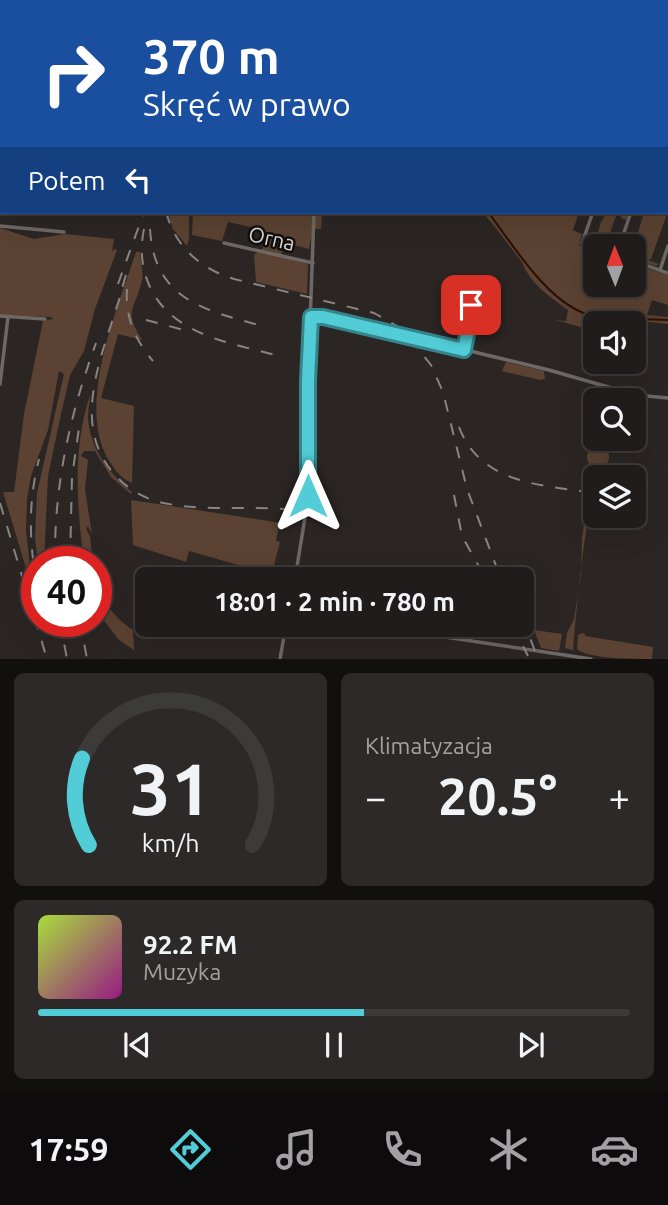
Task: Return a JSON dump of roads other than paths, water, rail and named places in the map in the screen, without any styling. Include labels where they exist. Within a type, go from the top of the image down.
[{"type":"street","points":[[297,567],[308,499],[308,381],[314,214]]},
{"type":"street","points":[[585,234],[592,214]]},
{"type":"street","points":[[623,234],[630,214]]},
{"type":"street","points":[[0,226],[64,232]]},
{"type":"street","name":"Orna","points":[[224,243],[313,263]]},
{"type":"street","points":[[660,270],[668,246]]},
{"type":"street","points":[[646,265],[668,273]]},
{"type":"street","points":[[461,281],[472,310],[464,350]]},
{"type":"street","points":[[0,316],[45,319]]},
{"type":"street","points":[[0,384],[8,317]]},
{"type":"street","points":[[311,317],[323,317],[558,372],[636,395],[668,397]]},
{"type":"street","points":[[279,659],[284,637]]},
{"type":"street","points":[[445,637],[591,659]]},
{"type":"waterway","points":[[489,214],[547,288],[577,310],[602,318],[668,320]]},
{"type":"railway","points":[[118,284],[143,214]]},
{"type":"railway","points":[[167,214],[183,246],[200,262],[222,275],[374,313],[397,326],[431,365],[443,392],[467,489],[496,567]]},
{"type":"railway","points":[[144,229],[142,258],[147,280],[160,304],[173,317],[206,335],[279,356]]},
{"type":"railway","points":[[150,229],[161,272],[172,287],[203,307],[262,326]]},
{"type":"railway","points":[[126,275],[103,349],[93,394],[95,438],[103,458],[127,486],[156,501],[180,506],[296,510]]},
{"type":"railway","points":[[127,289],[132,328],[153,361]]},
{"type":"railway","points":[[146,320],[184,330]]},
{"type":"railway","points":[[55,546],[57,505],[65,450],[78,396],[96,343]]},
{"type":"railway","points":[[70,546],[72,477],[80,421]]},
{"type":"railway","points":[[459,427],[469,446],[482,461],[498,471],[535,484],[583,491]]},
{"type":"railway","points":[[32,546],[33,491],[39,459]]},
{"type":"railway","points":[[454,495],[462,536],[479,567]]},
{"type":"railway","points":[[0,503],[47,659]]},
{"type":"railway","points":[[63,637],[67,659]]},
{"type":"railway","points":[[83,637],[87,659]]},
{"type":"railway","points":[[518,637],[528,656]]},
{"type":"railway","points":[[530,637],[538,659]]}]
